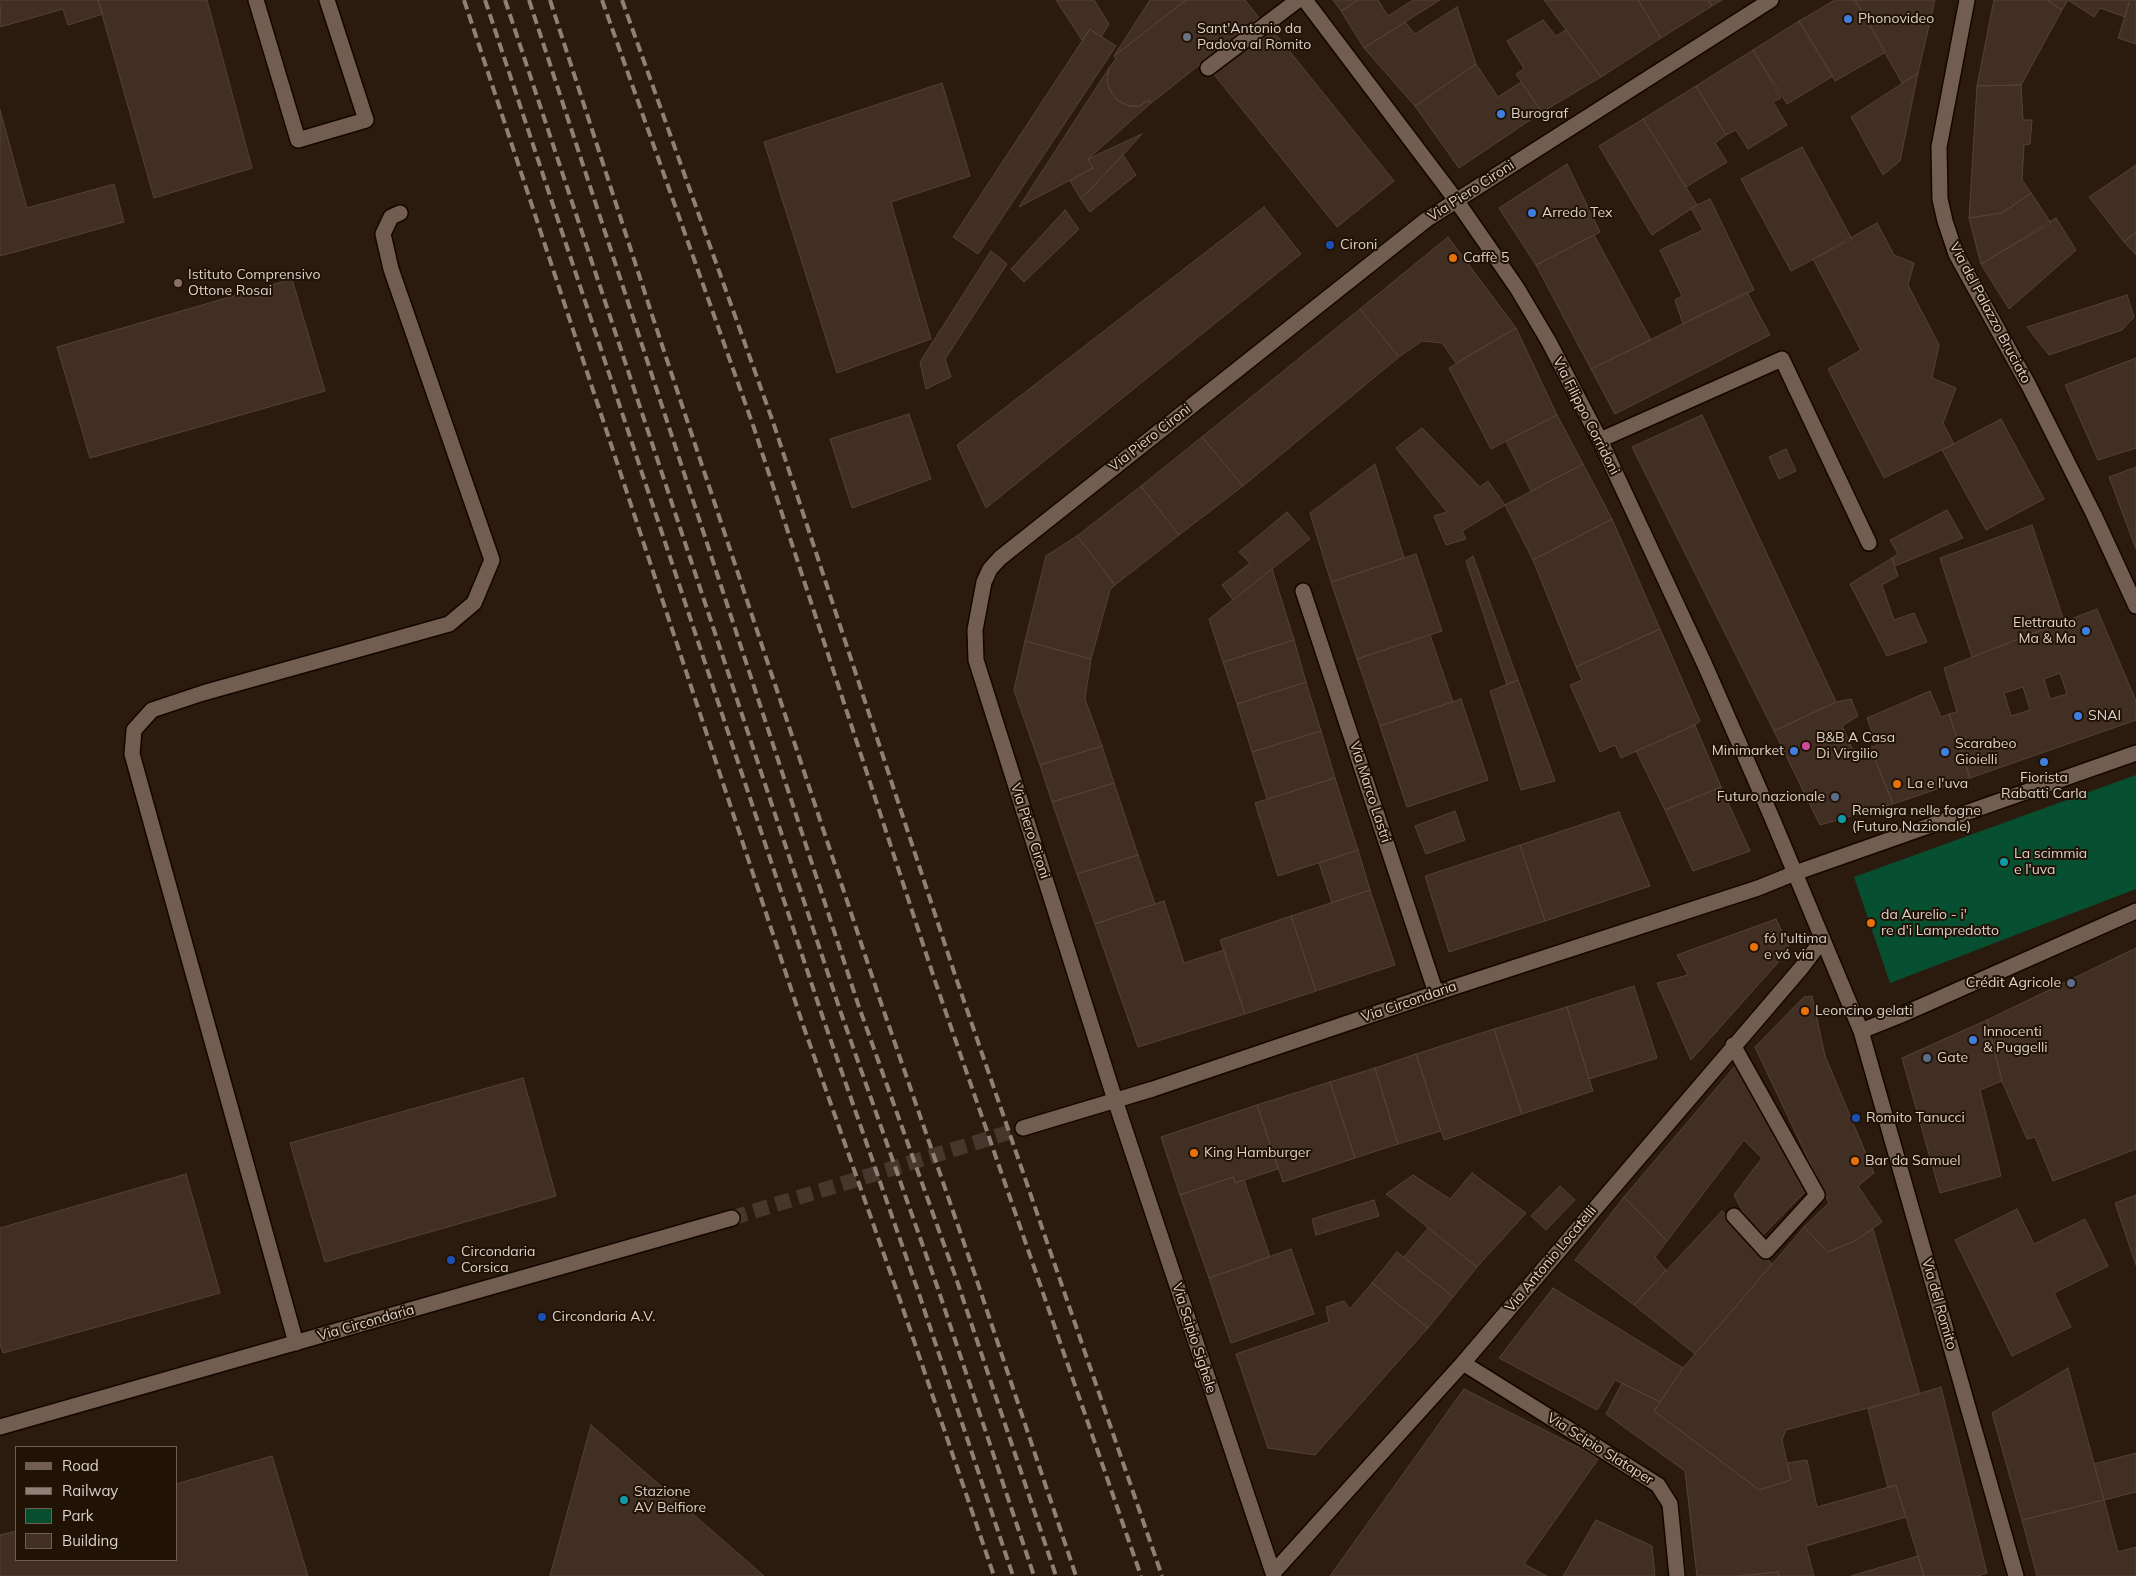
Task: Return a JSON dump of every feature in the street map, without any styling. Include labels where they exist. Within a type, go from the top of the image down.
[{"type":"street","points":[[256,0],[298,140],[366,120],[328,0]]},
{"type":"street","points":[[1208,68],[1298,0]]},
{"type":"street","name":"Via Filippo Corridoni","points":[[1305,0],[1456,200],[1518,288],[1549,342],[1600,440],[1704,663],[1823,939]]},
{"type":"street","name":"Via Piero Cironi","points":[[1115,1100],[976,660],[975,630],[984,582],[990,569],[1000,558],[1426,220],[1772,0]]},
{"type":"street","name":"Via del Palazzo Bruciato","points":[[1967,0],[1939,147],[1940,198],[1945,221],[1956,254],[2029,386],[2094,514],[2136,606]]},
{"type":"street","points":[[296,1343],[132,754],[134,730],[152,710],[203,693],[449,624],[474,603],[492,560],[391,269],[383,234],[391,217],[400,213]]},
{"type":"street","points":[[1600,440],[1782,359],[1869,543]]},
{"type":"street","name":"Via Marco Lastri","points":[[1303,591],[1436,993]]},
{"type":"street","name":"Via Circondaria","points":[[1023,1128],[1153,1089],[1436,993],[1758,888],[1795,873],[2136,753]]},
{"type":"street","points":[[1862,1031],[1906,1014],[2136,911]]},
{"type":"street","name":"Via del Romito","points":[[1823,939],[1862,1031],[2016,1576]]},
{"type":"street","name":"Via Antonio Locatelli","points":[[1274,1575],[1462,1363],[1733,1045],[1802,967],[1823,939]]},
{"type":"street","points":[[1733,1045],[1817,1195],[1766,1251],[1734,1216]]},
{"type":"street","name":"Via Scipio Sighele","points":[[1115,1100],[1274,1575]]},
{"type":"street","name":"Via Circondaria","points":[[0,1427],[732,1218]]},
{"type":"street","name":"Via Scipio Slataper","points":[[1462,1363],[1658,1485],[1670,1504],[1677,1576]]},
{"type":"green space","points":[[2136,775],[2136,889],[1890,983],[1854,877]]},
{"type":"building","points":[[1,0],[98,0],[103,14],[68,25],[63,9],[0,27]]},
{"type":"building","points":[[98,0],[207,0],[252,168],[154,198]]},
{"type":"building","points":[[1056,0],[1094,0],[1109,24],[1101,37],[1090,29],[1082,40]]},
{"type":"building","points":[[1150,0],[1186,0],[1114,56]]},
{"type":"building","name":"Sant'Antonio da Padova al Romito","points":[[1186,0],[1245,0],[1259,18],[1151,103],[1149,100],[1139,106],[1129,106],[1118,101],[1110,90],[1107,80],[1109,68],[1116,59],[1114,56]]},
{"type":"building","points":[[1333,0],[1358,0],[1341,11]]},
{"type":"building","points":[[1358,0],[1378,0],[1388,16],[1413,0],[1440,0],[1364,48],[1341,11]]},
{"type":"building","points":[[1544,0],[1638,0],[1661,38],[1601,77]]},
{"type":"building","points":[[1638,0],[1708,0],[1712,6],[1661,38]]},
{"type":"building","points":[[1708,0],[1722,0],[1712,6]]},
{"type":"building","points":[[1835,0],[1855,0],[1886,52],[1835,81],[1799,21]]},
{"type":"building","points":[[1855,0],[1935,0],[1918,73],[1902,83]]},
{"type":"building","points":[[1994,0],[2047,0],[2062,10],[2021,85],[1977,86]]},
{"type":"building","points":[[2047,0],[2068,0],[2062,10]]},
{"type":"building","points":[[2068,0],[2130,0],[2125,17],[2100,8],[2094,17]]},
{"type":"building","points":[[2130,0],[2136,0],[2136,44],[2118,38]]},
{"type":"building","points":[[1457,7],[1476,64],[1415,106],[1364,48],[1405,22],[1415,34]]},
{"type":"building","points":[[1543,20],[1556,36],[1566,30],[1601,77],[1542,112],[1516,74],[1524,69],[1507,41]]},
{"type":"building","points":[[1799,21],[1833,76],[1787,104],[1753,50]]},
{"type":"building","points":[[1270,27],[1394,181],[1337,227],[1212,72]]},
{"type":"building","points":[[1090,29],[1116,46],[978,254],[953,237]]},
{"type":"building","points":[[1753,50],[1781,98],[1773,102],[1787,125],[1748,149],[1736,130],[1726,135],[1696,86]]},
{"type":"building","points":[[1476,64],[1498,97],[1521,82],[1542,112],[1459,168],[1415,106]]},
{"type":"building","points":[[1109,68],[1107,80],[1110,90],[1118,101],[1129,106],[1139,106],[1149,100],[1151,103],[1088,159],[1093,168],[1019,207]]},
{"type":"building","points":[[1918,73],[1900,161],[1883,175],[1851,117]]},
{"type":"building","points":[[942,83],[970,176],[891,202],[931,339],[837,373],[764,142]]},
{"type":"building","points":[[2021,85],[2023,120],[2032,120],[2030,144],[2024,145],[2022,180],[2031,193],[2002,213],[1969,218],[1977,86]]},
{"type":"building","points":[[1696,86],[1726,135],[1715,143],[1727,162],[1686,187],[1643,119]]},
{"type":"building","points":[[0,110],[27,208],[114,184],[124,222],[0,256]]},
{"type":"building","points":[[1643,119],[1697,205],[1652,235],[1599,146]]},
{"type":"building","points":[[1142,134],[1081,199],[1070,181],[1093,168],[1088,159]]},
{"type":"building","points":[[1802,147],[1852,239],[1791,271],[1741,179]]},
{"type":"building","points":[[1123,155],[1136,175],[1090,212],[1081,199]]},
{"type":"building","points":[[1567,164],[1600,232],[1536,265],[1499,208]]},
{"type":"building","points":[[2136,165],[2136,232],[2124,242],[2089,197]]},
{"type":"building","points":[[2031,193],[2051,223],[1981,264],[1969,218],[2002,213]]},
{"type":"building","points":[[1710,199],[1754,290],[1683,324],[1675,300],[1682,296],[1660,250],[1703,230],[1691,208]]},
{"type":"building","points":[[1264,207],[1301,254],[986,508],[957,445]]},
{"type":"building","points":[[1065,210],[1079,229],[1024,282],[1011,269]]},
{"type":"building","points":[[2056,218],[2076,250],[2009,309],[1981,264]]},
{"type":"building","points":[[1877,223],[1894,255],[1914,263],[1908,285],[1939,345],[1932,378],[1956,388],[1943,423],[1954,444],[1884,478],[1828,369],[1861,350],[1813,259]]},
{"type":"building","points":[[2136,232],[2136,255],[2124,242]]},
{"type":"building","points":[[1594,235],[1651,340],[1591,369],[1536,265]]},
{"type":"building","points":[[1448,237],[1516,328],[1456,363],[1442,343],[1422,341],[1399,357],[1360,309]]},
{"type":"building","points":[[991,251],[1007,264],[945,359],[951,377],[926,389],[920,362]]},
{"type":"building","points":[[292,279],[325,391],[90,458],[57,347]]},
{"type":"building","points":[[1747,292],[1770,335],[1615,414],[1591,369]]},
{"type":"building","points":[[2127,295],[2134,317],[2122,330],[2049,355],[2027,327]]},
{"type":"building","points":[[1360,309],[1399,357],[1243,486],[1202,437]]},
{"type":"building","points":[[1516,328],[1557,415],[1491,449],[1449,368]]},
{"type":"building","points":[[2136,358],[2136,448],[2098,460],[2065,385]]},
{"type":"building","points":[[909,414],[931,479],[852,508],[830,439]]},
{"type":"building","points":[[1557,415],[1583,464],[1531,491],[1506,441]]},
{"type":"building","points":[[1702,415],[1836,702],[1774,731],[1632,447]]},
{"type":"building","points":[[2001,419],[2044,499],[1986,530],[1942,450]]},
{"type":"building","points":[[1422,428],[1480,487],[1488,481],[1505,505],[1462,531],[1466,539],[1446,545],[1434,516],[1447,512],[1396,448]]},
{"type":"building","points":[[1202,437],[1243,486],[1179,535],[1141,486]]},
{"type":"building","points":[[1786,449],[1796,471],[1779,479],[1769,457]]},
{"type":"building","points":[[1375,464],[1404,558],[1331,582],[1310,513]]},
{"type":"building","points":[[1583,464],[1612,519],[1533,560],[1505,505]]},
{"type":"building","points":[[2136,467],[2136,549],[2109,477]]},
{"type":"building","points":[[1141,486],[1179,535],[1115,585],[1077,536]]},
{"type":"building","points":[[1947,510],[1963,538],[1895,566],[1892,558],[1898,554],[1890,540]]},
{"type":"building","points":[[1287,512],[1310,539],[1233,600],[1222,585],[1250,563],[1239,552]]},
{"type":"building","points":[[1612,519],[1660,629],[1576,667],[1533,560]]},
{"type":"building","points":[[2032,525],[2064,621],[1972,657],[1940,558]]},
{"type":"building","points":[[1077,536],[1115,585],[1110,590],[1091,659],[1025,641],[1046,556]]},
{"type":"building","points":[[1416,554],[1442,631],[1357,659],[1331,582]]},
{"type":"building","points":[[1473,556],[1518,680],[1507,685],[1466,561]]},
{"type":"building","points":[[1892,558],[1898,576],[1882,585],[1894,620],[1914,613],[1927,642],[1887,656],[1850,584]]},
{"type":"building","points":[[1272,569],[1294,640],[1223,662],[1209,619]]},
{"type":"building","points":[[2097,609],[2136,701],[2136,720],[1970,778],[1949,714],[1957,712],[1944,668]],"holes":[[[2060,673],[2067,694],[2050,699],[2044,679]],[[2023,687],[2030,710],[2011,716],[2004,693]]]},
{"type":"building","points":[[1660,629],[1700,721],[1695,725],[1621,758],[1615,745],[1600,752],[1570,685],[1582,680],[1576,667]]},
{"type":"building","points":[[1430,635],[1453,702],[1380,726],[1357,659]]},
{"type":"building","points":[[1294,640],[1306,682],[1237,704],[1223,662]]},
{"type":"building","points":[[1025,641],[1091,659],[1085,699],[1102,746],[1040,765],[1014,690]]},
{"type":"building","points":[[1518,680],[1555,781],[1521,790],[1490,691]]},
{"type":"building","points":[[1306,682],[1321,731],[1252,752],[1237,704]]},
{"type":"building","points":[[1930,691],[1941,717],[1949,714],[1970,778],[1893,804],[1870,747],[1877,746],[1867,718]]},
{"type":"building","points":[[1461,699],[1488,780],[1407,807],[1380,726]]},
{"type":"building","points":[[1851,699],[1858,716],[1842,726],[1855,755],[1870,747],[1893,804],[1820,825],[1774,731],[1836,702]]},
{"type":"building","points":[[1695,725],[1721,787],[1665,810],[1636,751]]},
{"type":"building","points":[[1321,731],[1335,778],[1267,799],[1252,752]]},
{"type":"building","points":[[1102,746],[1114,783],[1052,802],[1040,765]]},
{"type":"building","points":[[1335,778],[1358,850],[1278,876],[1255,803]]},
{"type":"building","points":[[1114,783],[1138,855],[1077,874],[1052,802]]},
{"type":"building","points":[[1721,787],[1750,851],[1693,871],[1665,810]]},
{"type":"building","points":[[1455,811],[1465,840],[1426,854],[1415,826]]},
{"type":"building","points":[[1619,812],[1650,886],[1545,921],[1520,845]]},
{"type":"building","points":[[1520,845],[1545,921],[1449,952],[1425,876]]},
{"type":"building","points":[[1358,850],[1370,890],[1332,903],[1319,863]]},
{"type":"building","points":[[1138,855],[1155,904],[1095,924],[1077,874]]},
{"type":"building","points":[[1370,890],[1395,965],[1316,991],[1291,916]]},
{"type":"building","points":[[1164,901],[1184,963],[1224,950],[1245,1014],[1138,1047],[1095,924]]},
{"type":"building","points":[[1291,916],[1316,991],[1245,1014],[1220,940]]},
{"type":"building","points":[[1776,919],[1790,949],[1691,1060],[1657,983],[1688,975],[1677,955]]},
{"type":"building","points":[[2136,948],[2136,1149],[2053,1181],[2035,1137],[2027,1139],[2002,1081],[1987,1020]]},
{"type":"building","points":[[1634,986],[1657,1058],[1589,1079],[1567,1007]]},
{"type":"building","points":[[1812,996],[1825,1056],[1874,1173],[1858,1186],[1882,1222],[1853,1242],[1828,1252],[1804,1227],[1829,1203],[1755,1047],[1804,997]]},
{"type":"building","points":[[1567,1007],[1593,1091],[1522,1114],[1494,1029]]},
{"type":"building","points":[[1987,1020],[2002,1081],[1980,1090],[2001,1176],[1940,1193],[1902,1058]]},
{"type":"building","points":[[1494,1029],[1522,1114],[1444,1140],[1416,1054]]},
{"type":"building","points":[[1416,1054],[1441,1131],[1398,1144],[1375,1068]]},
{"type":"building","points":[[1737,1064],[1806,1191],[1758,1240],[1734,1195],[1762,1158],[1744,1140],[1667,1241],[1624,1197]]},
{"type":"building","points":[[1375,1068],[1398,1144],[1355,1158],[1330,1082]]},
{"type":"building","points":[[523,1078],[556,1196],[325,1262],[290,1143]]},
{"type":"building","points":[[1330,1082],[1355,1158],[1283,1182],[1257,1105]]},
{"type":"building","points":[[1257,1105],[1278,1169],[1235,1183],[1233,1177],[1180,1195],[1161,1137]]},
{"type":"building","points":[[1472,1173],[1526,1213],[1477,1267],[1386,1194],[1413,1175],[1450,1199]]},
{"type":"building","points":[[186,1174],[220,1293],[3,1353],[0,1344],[0,1228]]},
{"type":"building","points":[[1233,1177],[1235,1183],[1244,1180],[1270,1257],[1209,1278],[1180,1195]]},
{"type":"building","points":[[1560,1186],[1575,1200],[1546,1230],[1531,1216]]},
{"type":"building","points":[[2136,1195],[2136,1265],[2115,1203]]},
{"type":"building","points":[[1624,1197],[1667,1241],[1655,1257],[1666,1270],[1634,1305],[1575,1260]]},
{"type":"building","points":[[1374,1200],[1379,1216],[1316,1235],[1312,1219]]},
{"type":"building","points":[[2017,1209],[2034,1244],[2085,1219],[2108,1266],[2054,1293],[2071,1327],[2012,1356],[1955,1240]]},
{"type":"building","points":[[1722,1211],[1772,1264],[1695,1354],[1634,1305]]},
{"type":"building","points":[[1804,1227],[1828,1252],[1853,1242],[1873,1229],[1920,1394],[1786,1430],[1782,1440],[1791,1480],[1759,1490],[1654,1411],[1683,1368]]},
{"type":"building","points":[[1428,1228],[1477,1267],[1453,1297],[1404,1257]]},
{"type":"building","points":[[1291,1249],[1314,1314],[1231,1343],[1209,1278]]},
{"type":"building","points":[[1397,1252],[1453,1297],[1428,1328],[1372,1283]]},
{"type":"building","points":[[1372,1283],[1428,1328],[1315,1455],[1268,1448],[1236,1354],[1329,1322],[1326,1307],[1344,1301],[1350,1309]]},
{"type":"building","points":[[1553,1288],[1683,1368],[1660,1402],[1615,1380],[1597,1410],[1499,1358]]},
{"type":"building","points":[[2068,1368],[2104,1500],[2022,1520],[1992,1413]]},
{"type":"building","points":[[1622,1383],[1660,1402],[1654,1411],[1759,1490],[1791,1480],[1787,1463],[1807,1460],[1817,1507],[1896,1485],[1906,1517],[1806,1546],[1814,1576],[1779,1576],[1778,1572],[1739,1576],[1697,1576],[1685,1471],[1606,1414]]},
{"type":"building","points":[[1941,1387],[1987,1573],[1978,1576],[1924,1576],[1896,1485],[1888,1488],[1868,1409]]},
{"type":"building","points":[[1464,1389],[1599,1458],[1524,1564],[1547,1576],[1330,1576]]},
{"type":"building","name":"Stazione AV Belfiore","points":[[591,1425],[764,1576],[550,1576]]},
{"type":"building","points":[[2136,1453],[2136,1492],[2104,1500],[2094,1464]]},
{"type":"building","points":[[272,1456],[308,1576],[0,1576],[0,1535],[15,1531],[15,1561],[178,1561],[178,1483]]},
{"type":"building","points":[[2104,1500],[2118,1552],[2136,1547],[2136,1576],[2037,1576],[2022,1520]]},
{"type":"building","points":[[1596,1520],[1652,1546],[1655,1576],[1563,1576]]},
{"type":"building","points":[[1918,1556],[1924,1576],[1851,1576]]},
{"type":"building","points":[[1778,1572],[1779,1576],[1739,1576]]},
{"type":"tunnel","points":[[732,1218],[1023,1128]]},
{"type":"railway","points":[[464,0],[803,1025],[899,1297],[994,1576]]},
{"type":"railway","points":[[485,0],[823,1018],[918,1291],[1013,1576]]},
{"type":"railway","points":[[505,0],[841,1013],[937,1286],[1034,1576]]},
{"type":"railway","points":[[529,0],[859,1007],[956,1278],[1056,1576]]},
{"type":"railway","points":[[550,0],[653,318],[880,1000],[1076,1576]]},
{"type":"railway","points":[[602,0],[754,428],[935,981],[1141,1576]]},
{"type":"railway","points":[[622,0],[773,422],[955,975],[1162,1576]]},
{"type":"place","name":"Phonovideo","points":[[1848,19]]},
{"type":"place","name":"Sant'Antonio da Padova al Romito","points":[[1187,37]]},
{"type":"place","name":"Burograf","points":[[1501,114]]},
{"type":"place","name":"Arredo Tex","points":[[1532,213]]},
{"type":"place","name":"Cironi","points":[[1330,245]]},
{"type":"place","name":"Caffè 5","points":[[1453,258]]},
{"type":"place","name":"Istituto Comprensivo Ottone Rosai","points":[[178,283]]},
{"type":"place","name":"Elettrauto Ma & Ma","points":[[2086,631]]},
{"type":"place","name":"SNAI","points":[[2078,716]]},
{"type":"place","name":"B&B A Casa Di Virgilio","points":[[1806,746]]},
{"type":"place","name":"Minimarket","points":[[1794,751]]},
{"type":"place","name":"Scarabeo Gioielli","points":[[1945,752]]},
{"type":"place","name":"Fiorista Rabatti Carla","points":[[2044,762]]},
{"type":"place","name":"La e l'uva","points":[[1897,784]]},
{"type":"place","name":"Futuro nazionale","points":[[1835,797]]},
{"type":"place","name":"Remigra nelle fogne (Futuro Nazionale)","points":[[1842,819]]},
{"type":"place","name":"La scimmia e l'uva","points":[[2004,862]]},
{"type":"place","name":"da Aurelio - i' re d'i Lampredotto","points":[[1871,923]]},
{"type":"place","name":"fó l'ultima e vó via","points":[[1754,947]]},
{"type":"place","name":"Crédit Agricole","points":[[2071,983]]},
{"type":"place","name":"Leoncino gelati","points":[[1805,1011]]},
{"type":"place","name":"Innocenti & Puggelli","points":[[1973,1040]]},
{"type":"place","name":"Gate","points":[[1927,1058]]},
{"type":"place","name":"Romito Tanucci","points":[[1856,1118]]},
{"type":"place","name":"King Hamburger","points":[[1194,1153]]},
{"type":"place","name":"Bar da Samuel","points":[[1855,1161]]},
{"type":"place","name":"Circondaria Corsica","points":[[451,1260]]},
{"type":"place","name":"Circondaria A.V.","points":[[542,1317]]},
{"type":"place","name":"Stazione AV Belfiore","points":[[624,1500]]}]
